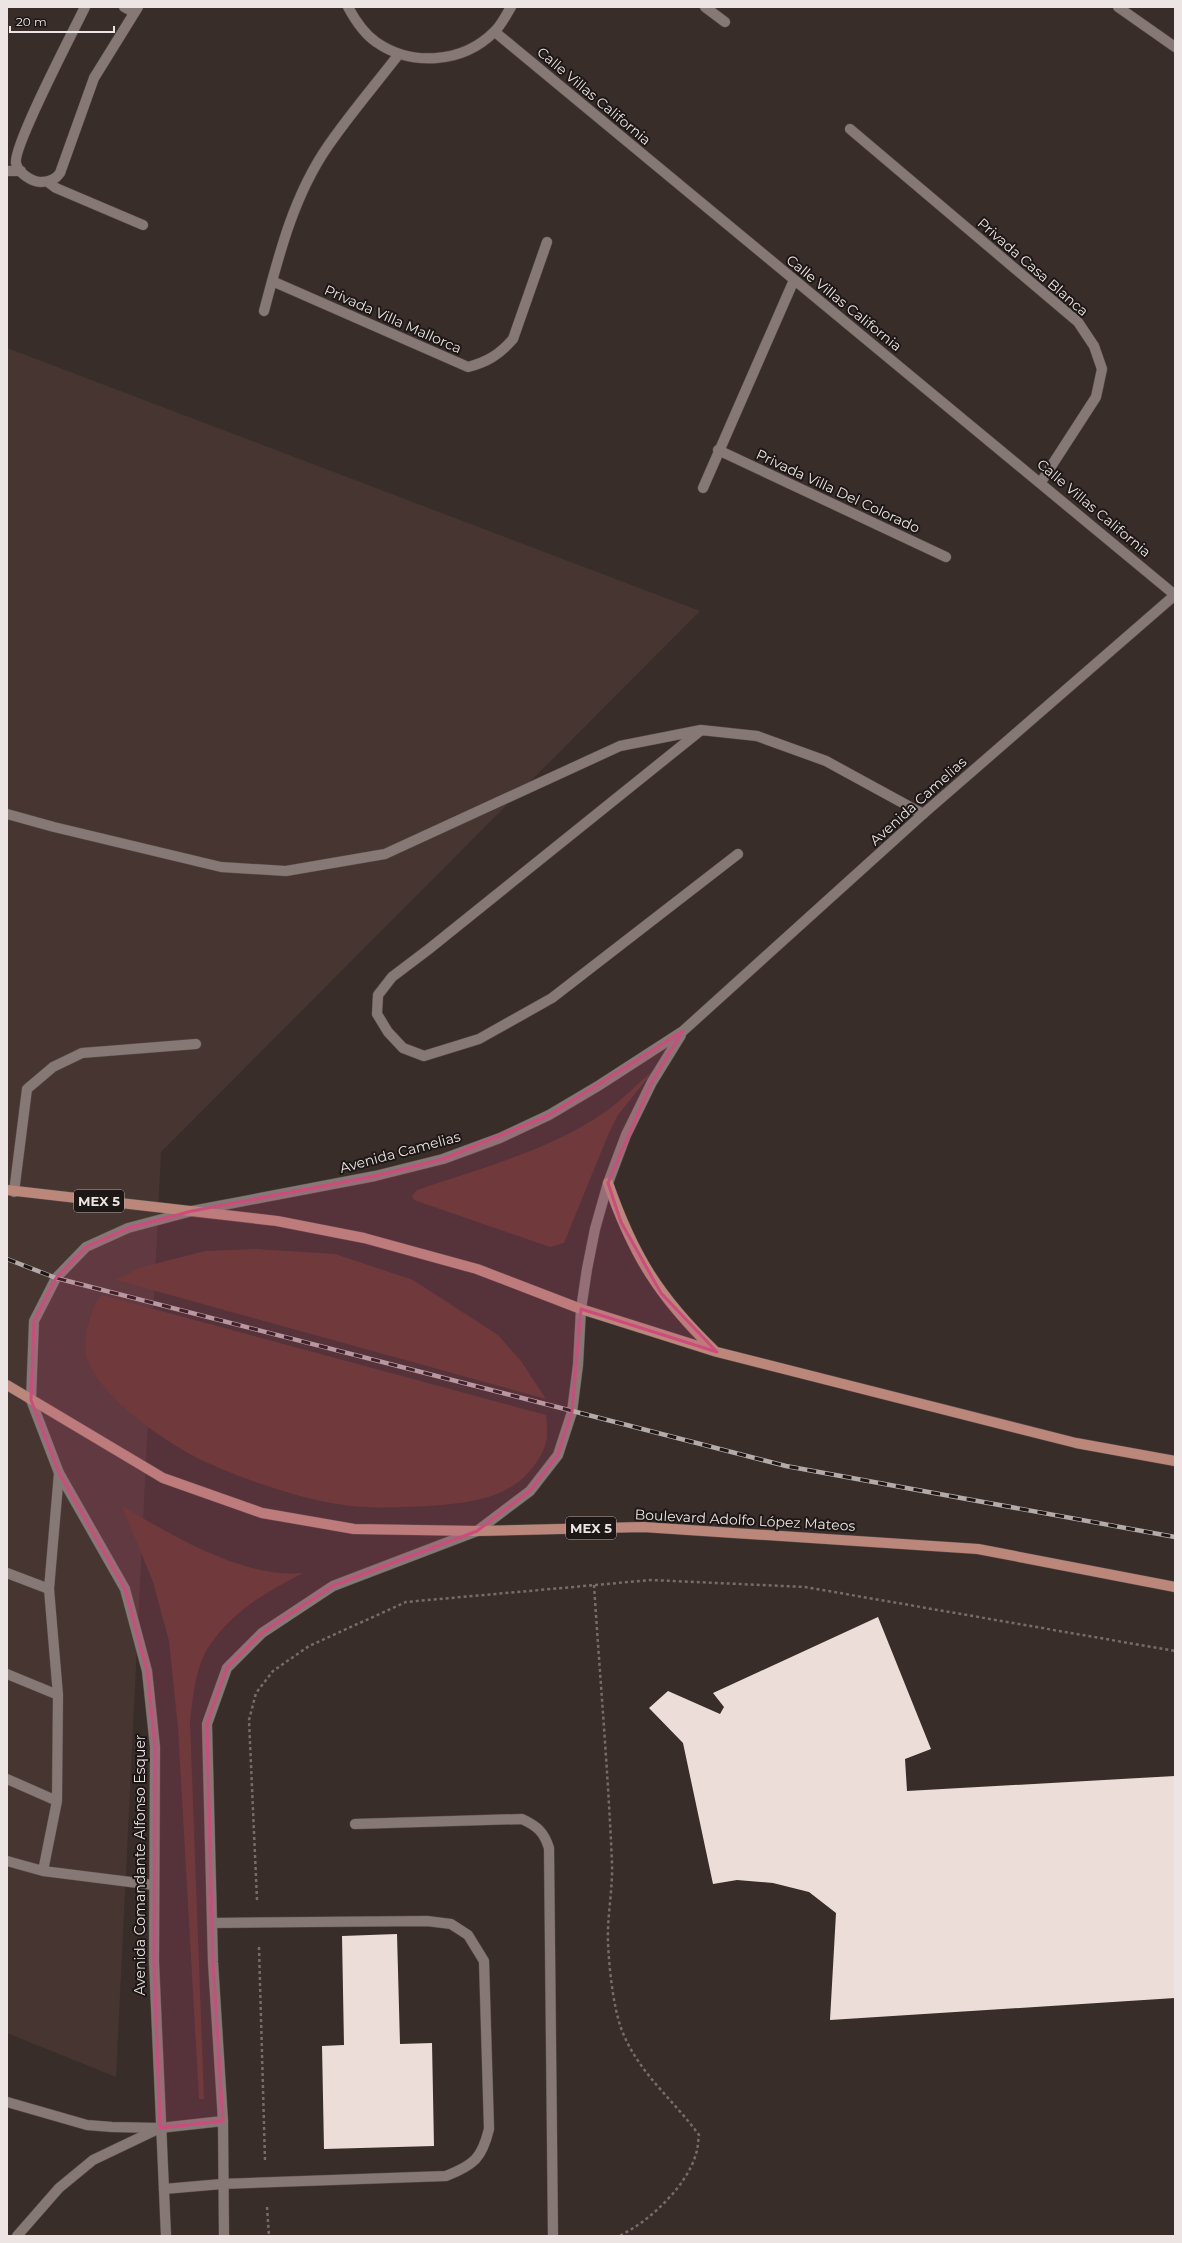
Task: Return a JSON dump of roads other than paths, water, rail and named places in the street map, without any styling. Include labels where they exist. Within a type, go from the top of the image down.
[{"type":"main road","points":[[608,1183],[621,1222],[639,1258],[661,1293],[688,1324],[717,1352]]},
{"type":"main road","name":"MEX 5","points":[[11,1191],[277,1221],[364,1238],[477,1269],[581,1309],[717,1352],[1076,1443],[1175,1461]]},
{"type":"main road","name":"Boulevard Adolfo López Mateos","points":[[7,1386],[163,1478],[262,1513],[354,1529],[477,1530],[643,1527],[978,1549],[1175,1587]]},
{"type":"street","points":[[85,7],[19,147],[16,164],[29,178],[40,182],[48,182],[60,173],[94,78],[136,10],[124,7]]},
{"type":"street","points":[[348,7],[357,24],[376,42],[399,54],[424,59],[450,57],[474,47],[495,32],[511,7]]},
{"type":"street","points":[[705,7],[724,22]]},
{"type":"street","points":[[1118,7],[1175,47]]},
{"type":"street","name":"Calle Villas California","points":[[495,32],[794,280],[1041,482],[1175,595]]},
{"type":"street","points":[[264,311],[289,224],[307,181],[327,146],[399,54]]},
{"type":"street","name":"Privada Casa Blanca","points":[[850,128],[1078,322],[1094,346],[1102,369],[1096,397],[1041,482]]},
{"type":"street","points":[[7,171],[21,171]]},
{"type":"street","points":[[48,182],[56,188],[143,225]]},
{"type":"street","name":"Privada Villa Mallorca","points":[[272,281],[468,367],[488,361],[502,351],[513,339],[547,242]]},
{"type":"street","points":[[703,488],[718,450],[794,280]]},
{"type":"street","name":"Privada Villa Del Colorado","points":[[718,450],[946,557]]},
{"type":"street","name":"Avenida Camelias","points":[[31,1400],[34,1321],[56,1278],[86,1247],[128,1228],[192,1211],[375,1176],[443,1159],[500,1138],[549,1115],[598,1086],[683,1031],[923,814],[1175,595]]},
{"type":"street","points":[[701,730],[392,977],[378,995],[377,1014],[388,1032],[403,1048],[424,1056],[479,1039],[552,998],[738,854]]},
{"type":"street","points":[[7,814],[221,868],[286,871],[385,854],[620,746],[701,730],[757,736],[826,761],[923,814]]},
{"type":"street","name":"Avenida Camelias","points":[[477,1530],[530,1491],[558,1455],[572,1412],[578,1365],[581,1309],[595,1229],[608,1183],[626,1135],[652,1082],[683,1031]]},
{"type":"street","points":[[11,1191],[27,1089],[53,1067],[82,1053],[196,1044]]},
{"type":"street","name":"Avenida Comandante Alfonso Esquer","points":[[31,1400],[59,1473],[125,1589],[147,1671],[156,1747],[154,1962],[160,2128],[166,2236]]},
{"type":"street","points":[[43,1871],[57,1801],[58,1695],[49,1589],[59,1473]]},
{"type":"street","points":[[224,2236],[222,2184],[223,2121],[212,1923],[207,1724],[227,1668],[262,1632],[333,1586],[477,1530]]},
{"type":"street","points":[[7,1573],[49,1589]]},
{"type":"street","points":[[7,1674],[58,1695]]},
{"type":"street","points":[[7,1779],[57,1801]]},
{"type":"street","points":[[355,1824],[522,1819],[537,1826],[545,1836],[549,1848],[553,2236]]},
{"type":"street","points":[[7,1861],[43,1871],[154,1886]]},
{"type":"street","points":[[164,2189],[222,2184],[446,2176],[466,2169],[477,2159],[485,2147],[489,2122],[484,1961],[468,1935],[451,1924],[427,1921],[212,1923]]},
{"type":"street","points":[[7,2102],[87,2125],[160,2128],[223,2121]]},
{"type":"street","points":[[17,2236],[59,2188],[93,2160],[160,2128]]},
{"type":"railway","points":[[7,1259],[56,1278],[786,1466],[1175,1537]]}]
